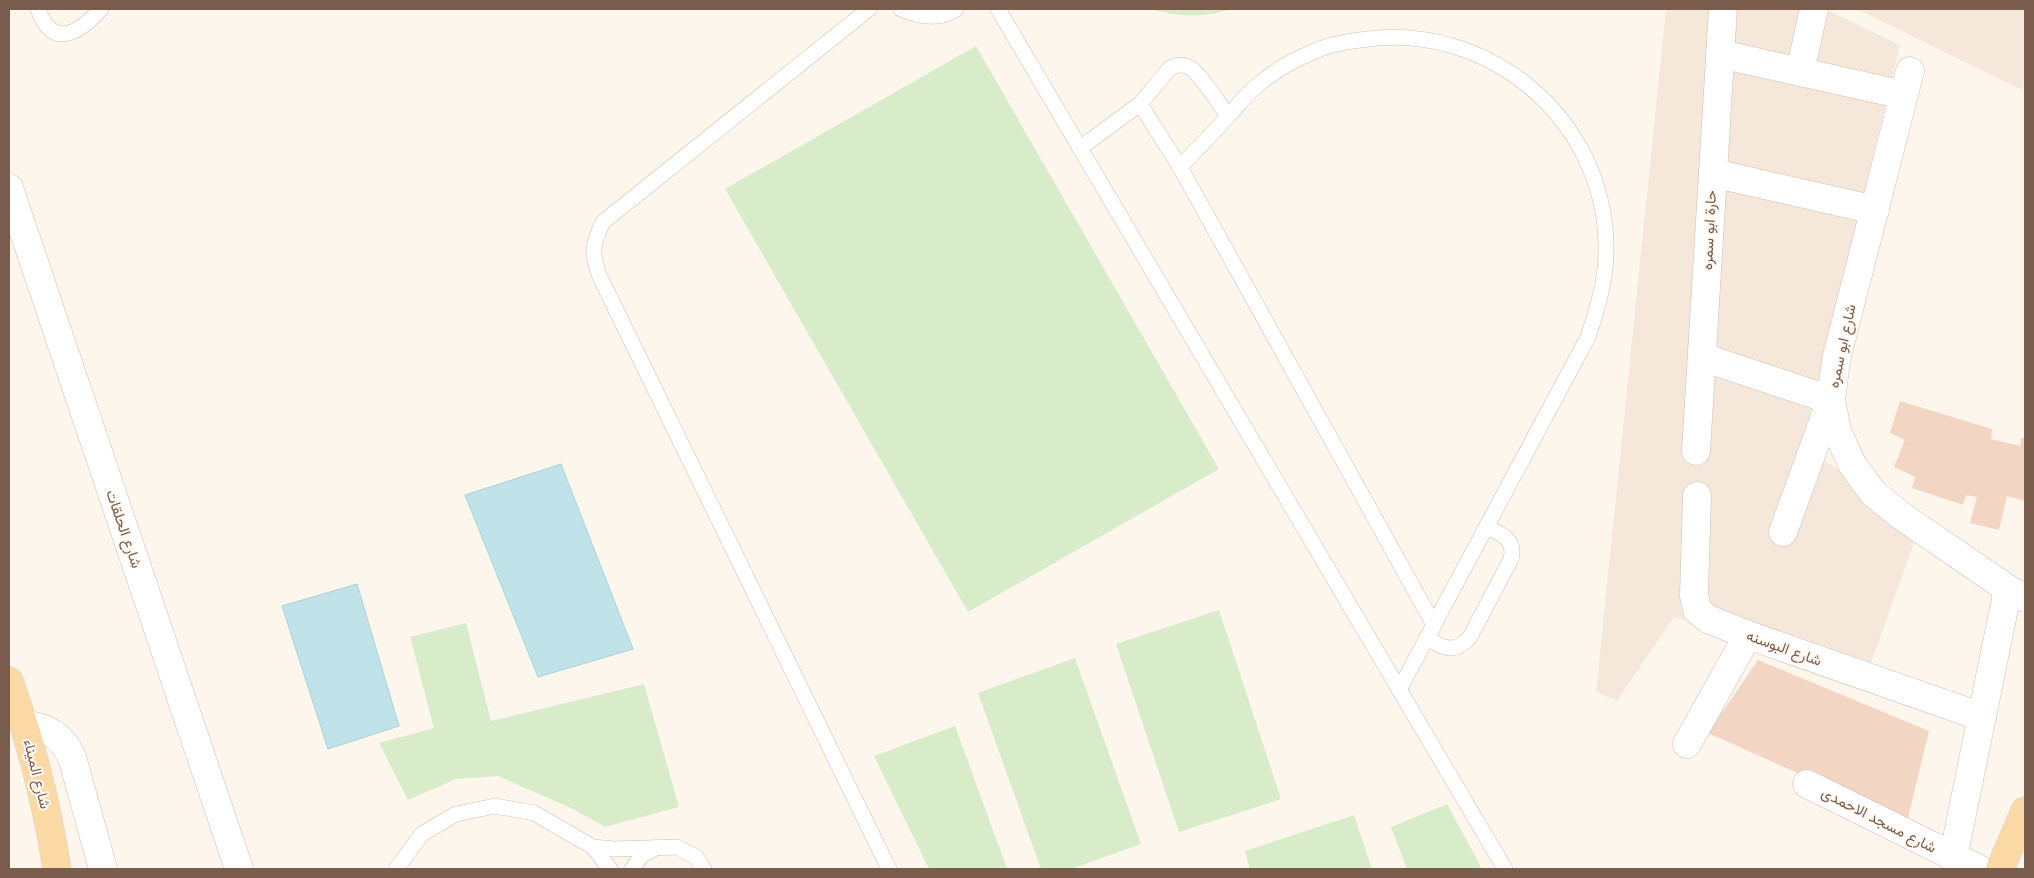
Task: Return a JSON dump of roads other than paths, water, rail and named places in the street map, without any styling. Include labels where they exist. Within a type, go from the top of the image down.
[{"type":"main road","name":"شارع الميناء","points":[[9,681],[24,725],[45,800],[57,869]]},
{"type":"main road","points":[[2000,869],[2025,811]]},
{"type":"street","name":"حارة ابو سمره","points":[[1696,450],[1723,9]]},
{"type":"street","points":[[1720,54],[1800,72],[1814,9]]},
{"type":"street","name":"شارع ابو سمره","points":[[1800,72],[1907,83],[1836,360],[1831,400],[1837,430],[1852,464],[1874,494],[1903,517],[2017,594]]},
{"type":"street","points":[[1713,173],[1875,210]]},
{"type":"street","name":"شارع الحلقات","points":[[9,188],[239,869]]},
{"type":"street","points":[[1702,357],[1831,400],[1783,532]]},
{"type":"street","name":"شارع البوسنه","points":[[1697,496],[1694,595],[1696,610],[1708,619],[1748,635],[1982,717]]},
{"type":"street","points":[[1953,858],[1982,717],[2017,594]]},
{"type":"street","points":[[1687,744],[1748,635]]},
{"type":"street","points":[[24,725],[37,726],[49,730],[67,746],[72,757],[103,869]]},
{"type":"street","name":"شارع مسجد الاحمدى","points":[[1807,784],[1978,869]]},
{"type":"lane","points":[[38,9],[42,19],[50,29],[63,34],[76,32],[87,25],[101,9]]},
{"type":"lane","points":[[869,9],[603,222],[594,239],[593,259],[600,277],[889,869]]},
{"type":"lane","points":[[901,9],[916,15],[934,16],[952,12],[956,9]]},
{"type":"lane","points":[[998,9],[1505,869]]},
{"type":"lane","points":[[1180,167],[1256,86],[1286,65],[1314,51],[1344,42],[1375,37],[1407,37],[1438,42],[1468,50],[1497,64],[1523,81],[1547,102],[1567,126],[1584,154],[1603,213],[1606,245],[1605,277],[1598,308],[1588,337],[1399,690]]},
{"type":"lane","points":[[1080,148],[1140,104],[1170,68],[1177,65],[1183,65],[1195,71],[1228,116]]},
{"type":"lane","points":[[1140,104],[1180,167],[1440,646],[1448,648],[1457,647],[1470,637],[1507,568],[1513,552],[1512,544],[1503,535],[1487,527]]},
{"type":"lane","points":[[396,869],[422,834],[456,814],[495,806],[534,813],[594,847],[614,849],[677,847],[696,857],[704,869]]},
{"type":"lane","points":[[594,847],[610,869]]},
{"type":"lane","points":[[632,869],[642,855],[656,848]]},
{"type":"water","points":[[561,464],[633,649],[538,677],[465,495]]},
{"type":"water","points":[[357,584],[399,726],[328,749],[282,606]]}]
